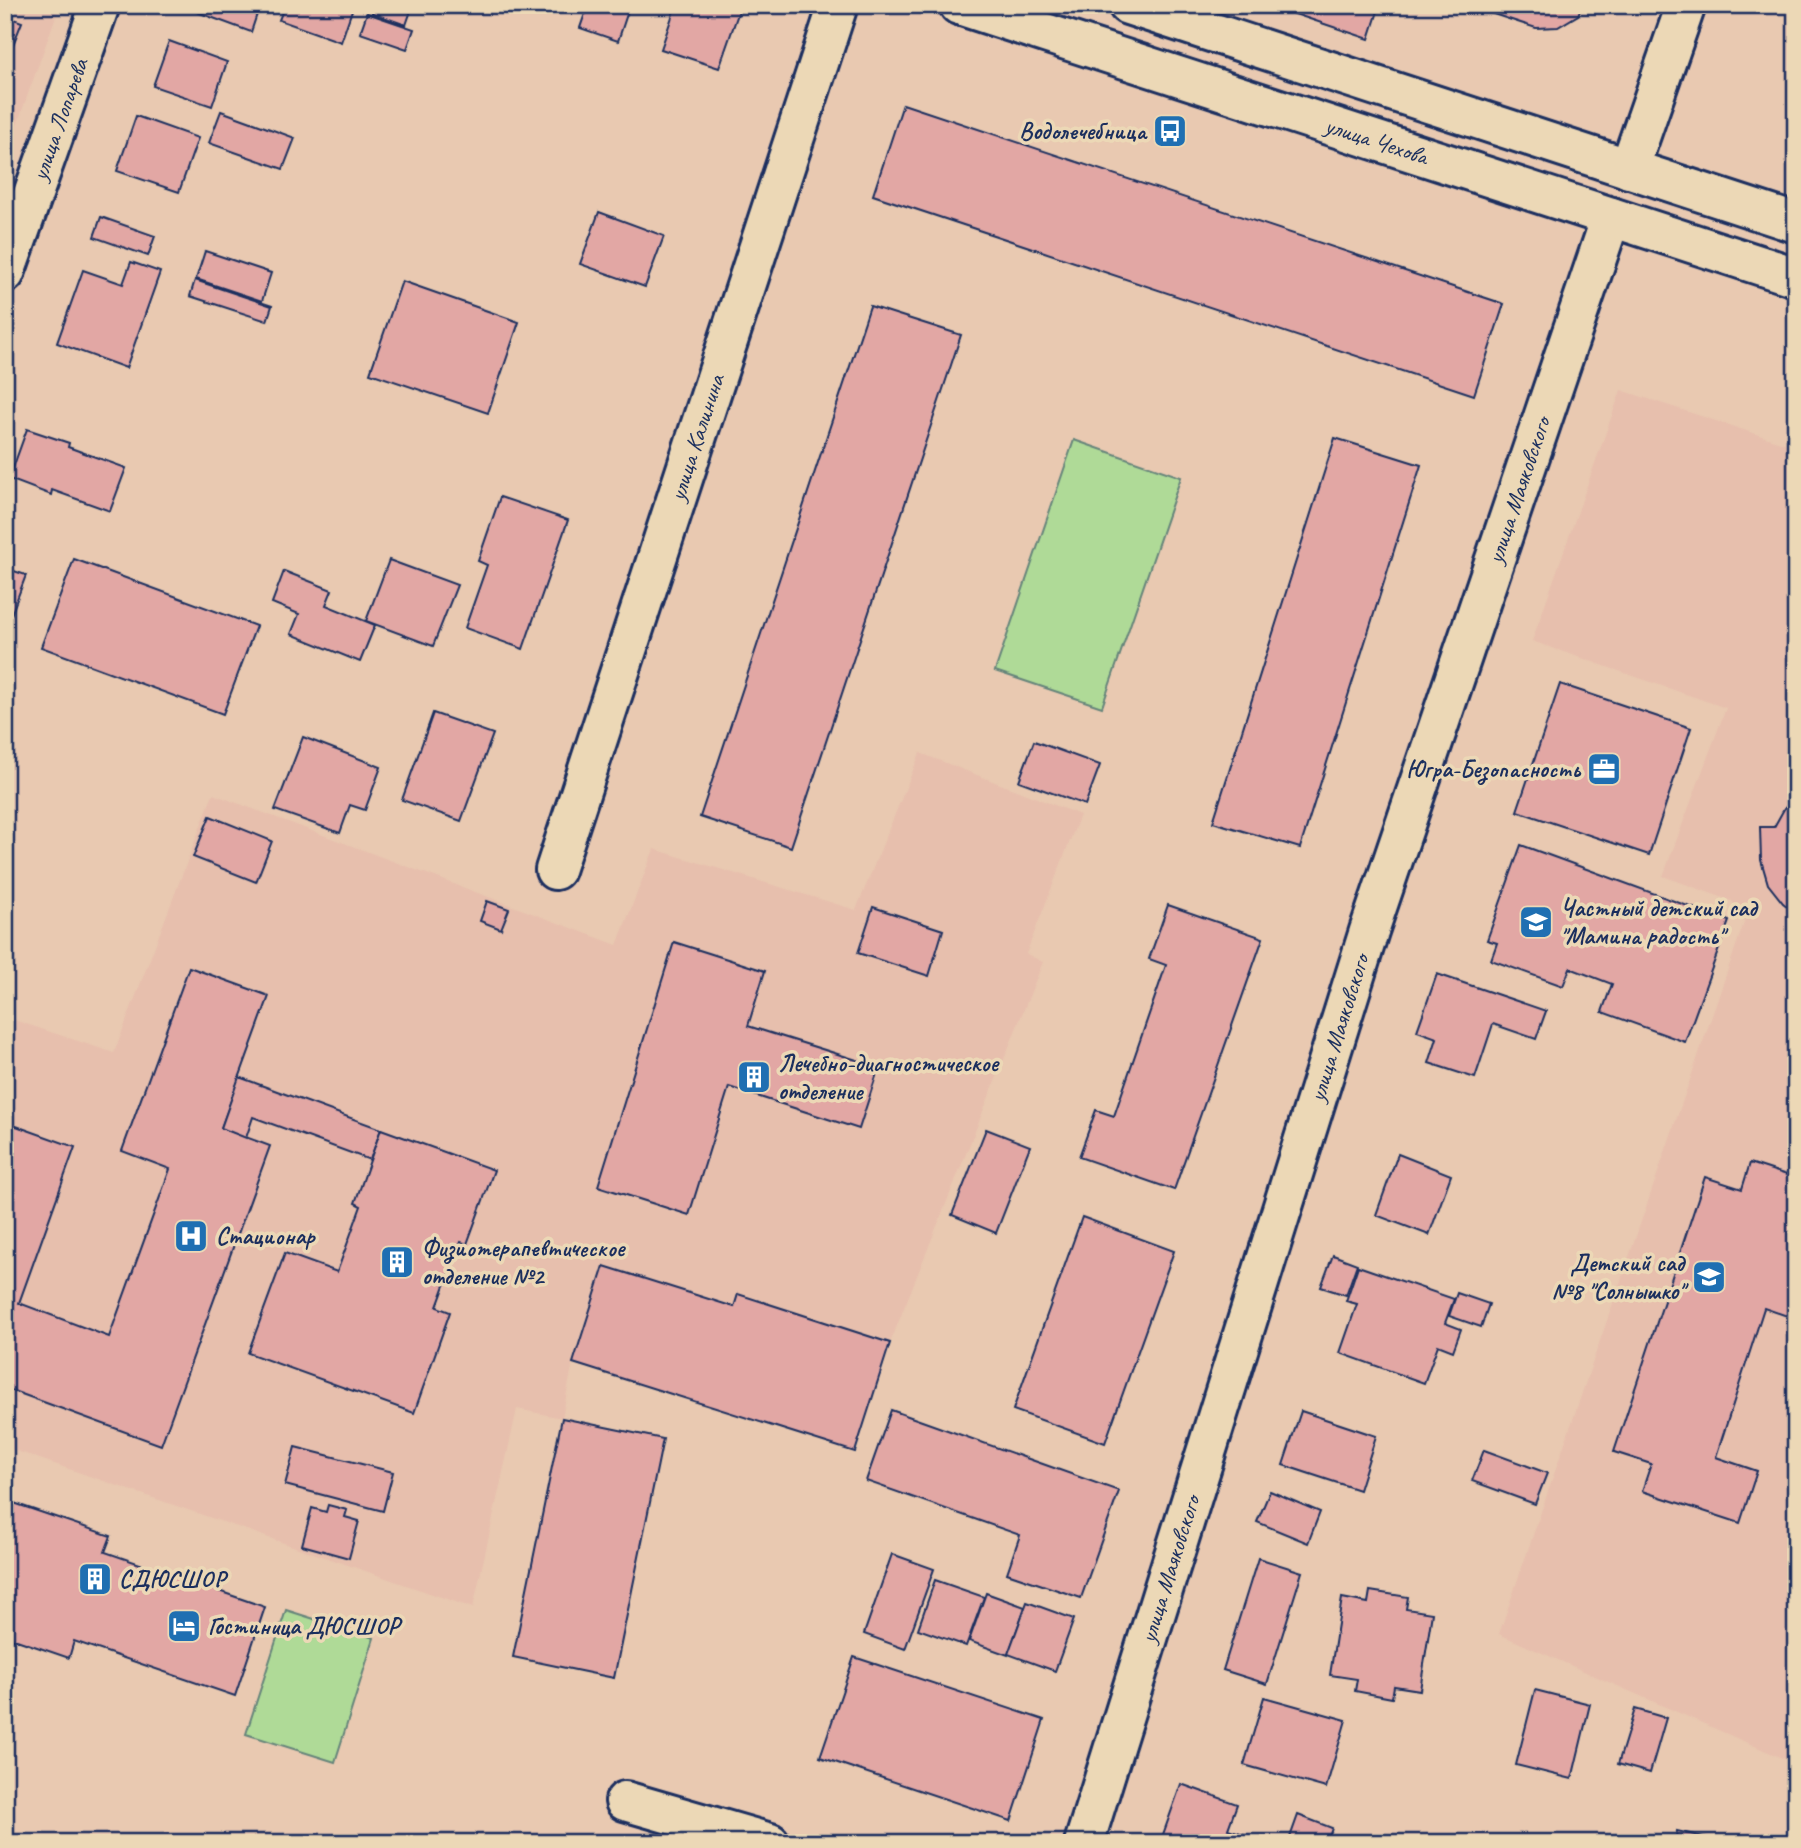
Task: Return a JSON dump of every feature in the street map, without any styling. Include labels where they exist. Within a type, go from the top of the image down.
[{"type":"street","name":"улица Лопарева","points":[[5,273],[100,5]]},
{"type":"street","name":"улица Калинина","points":[[555,870],[838,5]]},
{"type":"street","name":"улица Чехова","points":[[959,5],[1796,277]]},
{"type":"street","points":[[1128,5],[1796,223]]},
{"type":"street","points":[[1629,169],[1686,5]]},
{"type":"street","name":"улица Маяковского","points":[[1084,1843],[1369,931],[1611,217]]},
{"type":"street","points":[[625,1801],[770,1843]]},
{"type":"shaded area","points":[[5,5],[60,5],[5,158]]},
{"type":"shaded area","name":"Детский сад №8 \"Солнышко\"","points":[[1621,390],[1796,447],[1796,1762],[1499,1634],[1745,920],[1732,901],[1663,876],[1726,708],[1532,641]]},
{"type":"shaded area","points":[[920,753],[1080,815],[1026,954],[1043,962],[890,1343],[738,1294],[734,1307],[604,1266],[573,1362],[562,1418],[517,1409],[473,1608],[5,1447],[5,1017],[114,1053],[213,794],[617,945],[654,849],[856,910]]},
{"type":"green space","points":[[1074,440],[1181,477],[1102,707],[995,671]]},
{"type":"green space","points":[[286,1610],[374,1638],[335,1762],[246,1734]]},
{"type":"building","points":[[178,5],[260,5],[251,32]]},
{"type":"building","points":[[285,5],[353,7],[341,42],[279,20]]},
{"type":"building","points":[[375,5],[413,5],[406,25],[372,13]]},
{"type":"building","points":[[588,5],[630,5],[618,41],[580,28]]},
{"type":"building","points":[[676,5],[741,5],[719,68],[661,49]]},
{"type":"building","points":[[1268,5],[1380,5],[1369,39]]},
{"type":"building","points":[[1466,5],[1582,5],[1578,15],[1558,27],[1536,28]]},
{"type":"building","points":[[367,13],[414,29],[407,49],[360,33]]},
{"type":"building","points":[[5,16],[22,22],[5,65]]},
{"type":"building","points":[[169,41],[227,62],[212,106],[153,86]]},
{"type":"building","points":[[903,104],[1504,304],[1474,395],[873,195]]},
{"type":"building","points":[[221,111],[295,138],[283,169],[209,143]]},
{"type":"building","points":[[136,116],[198,138],[179,192],[117,171]]},
{"type":"building","points":[[599,212],[664,236],[645,287],[580,264]]},
{"type":"building","points":[[101,217],[155,236],[148,256],[94,237]]},
{"type":"building","points":[[205,251],[271,273],[262,301],[196,279]]},
{"type":"building","points":[[131,262],[160,272],[126,368],[57,343],[83,270],[123,284]]},
{"type":"building","points":[[195,280],[272,306],[267,321],[190,296]]},
{"type":"building","points":[[402,281],[519,322],[488,413],[370,373]]},
{"type":"building","points":[[870,306],[961,335],[791,847],[700,817]]},
{"type":"building","points":[[27,429],[69,443],[68,447],[126,468],[110,511],[52,490],[51,495],[9,479]]},
{"type":"building","points":[[1335,438],[1421,465],[1300,848],[1213,822]]},
{"type":"building","points":[[500,497],[568,520],[523,649],[465,628],[487,565],[478,561]]},
{"type":"building","points":[[74,559],[256,626],[223,714],[41,647]]},
{"type":"building","points":[[389,560],[457,585],[433,646],[366,621]]},
{"type":"building","points":[[5,568],[26,575],[5,631]]},
{"type":"building","points":[[284,571],[332,590],[326,605],[375,625],[360,662],[291,634],[299,614],[272,603]]},
{"type":"building","name":"Югра-Безопасность","points":[[1560,684],[1691,728],[1649,855],[1517,811]]},
{"type":"building","points":[[433,713],[493,734],[461,821],[402,800]]},
{"type":"building","points":[[303,737],[381,767],[365,810],[350,805],[340,833],[275,810]]},
{"type":"building","points":[[1034,741],[1100,765],[1085,805],[1019,781]]},
{"type":"building","points":[[1796,796],[1796,913],[1783,903],[1768,884],[1761,860],[1760,827],[1774,827],[1784,809]]},
{"type":"building","points":[[210,816],[272,841],[256,882],[193,857]]},
{"type":"building","points":[[1521,845],[1729,921],[1685,1042],[1602,1012],[1612,984],[1570,968],[1563,986],[1491,960],[1497,943],[1487,940]]},
{"type":"building","points":[[487,901],[509,909],[501,929],[480,921]]},
{"type":"building","points":[[1168,905],[1263,938],[1174,1190],[1079,1157],[1096,1110],[1114,1116],[1166,965],[1149,959]]},
{"type":"building","points":[[873,907],[943,930],[929,976],[858,953]]},
{"type":"building","name":"Лечебно-диагностическое отделение","points":[[674,942],[765,971],[748,1026],[879,1067],[859,1129],[729,1087],[689,1215],[598,1186]]},
{"type":"building","name":"Стационар","points":[[189,967],[269,996],[221,1128],[270,1146],[161,1445],[5,1388],[5,1122],[75,1147],[19,1303],[109,1337],[170,1169],[122,1151]]},
{"type":"building","points":[[1437,974],[1546,1011],[1536,1039],[1493,1024],[1475,1078],[1429,1063],[1437,1038],[1417,1031]]},
{"type":"building","points":[[239,1077],[381,1129],[370,1160],[253,1117],[246,1138],[221,1128]]},
{"type":"building","name":"Физиотерапевтическое отделение №2","points":[[381,1129],[494,1170],[467,1244],[461,1242],[437,1307],[450,1312],[414,1413],[248,1353],[285,1253],[337,1272],[361,1206],[355,1203]]},
{"type":"building","points":[[986,1129],[1030,1146],[996,1233],[952,1215]]},
{"type":"building","points":[[1398,1154],[1451,1175],[1429,1235],[1376,1215]]},
{"type":"building","points":[[1750,1163],[1796,1178],[1796,1319],[1764,1308],[1716,1457],[1757,1471],[1740,1523],[1642,1491],[1651,1464],[1614,1452],[1705,1177],[1742,1189]]},
{"type":"building","points":[[1082,1217],[1174,1251],[1105,1443],[1013,1410]]},
{"type":"building","points":[[1333,1255],[1357,1264],[1346,1295],[1321,1287]]},
{"type":"building","points":[[604,1266],[734,1307],[738,1294],[890,1343],[855,1452],[573,1363]]},
{"type":"building","points":[[1358,1266],[1454,1299],[1445,1323],[1461,1329],[1453,1351],[1438,1345],[1424,1383],[1340,1353],[1357,1304],[1346,1301]]},
{"type":"building","points":[[1457,1293],[1489,1304],[1481,1327],[1449,1316]]},
{"type":"building","points":[[891,1410],[1119,1491],[1081,1598],[1007,1573],[1020,1535],[866,1481]]},
{"type":"building","points":[[1301,1411],[1376,1436],[1359,1490],[1283,1465]]},
{"type":"building","points":[[562,1418],[663,1439],[614,1678],[513,1657]]},
{"type":"building","points":[[295,1447],[393,1472],[383,1511],[285,1485]]},
{"type":"building","points":[[1484,1450],[1547,1473],[1535,1504],[1472,1481]]},
{"type":"building","points":[[1270,1491],[1320,1512],[1308,1543],[1257,1522]]},
{"type":"building","name":"СДЮСШОР","points":[[5,1500],[111,1536],[105,1552],[265,1607],[235,1696],[74,1641],[69,1658],[5,1636]]},
{"type":"building","points":[[328,1505],[347,1510],[345,1517],[359,1521],[349,1558],[302,1545],[312,1508],[326,1512]]},
{"type":"building","points":[[892,1554],[934,1569],[905,1649],[864,1634]]},
{"type":"building","points":[[1258,1558],[1302,1572],[1267,1684],[1223,1670]]},
{"type":"building","points":[[935,1580],[984,1597],[966,1646],[918,1629]]},
{"type":"building","points":[[1370,1591],[1408,1597],[1406,1609],[1432,1613],[1420,1690],[1394,1686],[1392,1698],[1355,1691],[1357,1679],[1330,1675],[1342,1598],[1368,1603]]},
{"type":"building","points":[[986,1593],[1025,1607],[1008,1655],[969,1641]]},
{"type":"building","points":[[1027,1602],[1074,1619],[1055,1671],[1008,1654]]},
{"type":"building","points":[[854,1657],[1044,1720],[1011,1821],[820,1757]]},
{"type":"building","points":[[1535,1690],[1590,1704],[1572,1779],[1516,1765]]},
{"type":"building","points":[[1264,1697],[1346,1720],[1326,1788],[1244,1765]]},
{"type":"building","points":[[1635,1709],[1666,1718],[1650,1773],[1618,1764]]},
{"type":"building","points":[[1181,1784],[1237,1804],[1228,1829],[1249,1836],[1247,1843],[1160,1843]]},
{"type":"building","points":[[1298,1815],[1332,1828],[1327,1843],[1288,1843]]},
{"type":"building","points":[[1677,1831],[1708,1838],[1707,1843],[1675,1843]]},
{"type":"building","points":[[1636,1836],[1668,1843],[1634,1843]]},
{"type":"place","name":"Водолечебница","points":[[1170,131]]},
{"type":"place","name":"Югра-Безопасность","points":[[1604,769]]},
{"type":"place","name":"Частный детский сад \"Мамина радость\"","points":[[1536,922]]},
{"type":"place","name":"Лечебно-диагностическое отделение","points":[[754,1077]]},
{"type":"place","name":"Стационар","points":[[191,1236]]},
{"type":"place","name":"Физиотерапевтическое отделение №2","points":[[397,1262]]},
{"type":"place","name":"Детский сад №8 \"Солнышко\"","points":[[1709,1277]]},
{"type":"place","name":"СДЮСШОР","points":[[95,1579]]},
{"type":"place","name":"Гостиница ДЮСШОР","points":[[184,1626]]}]
